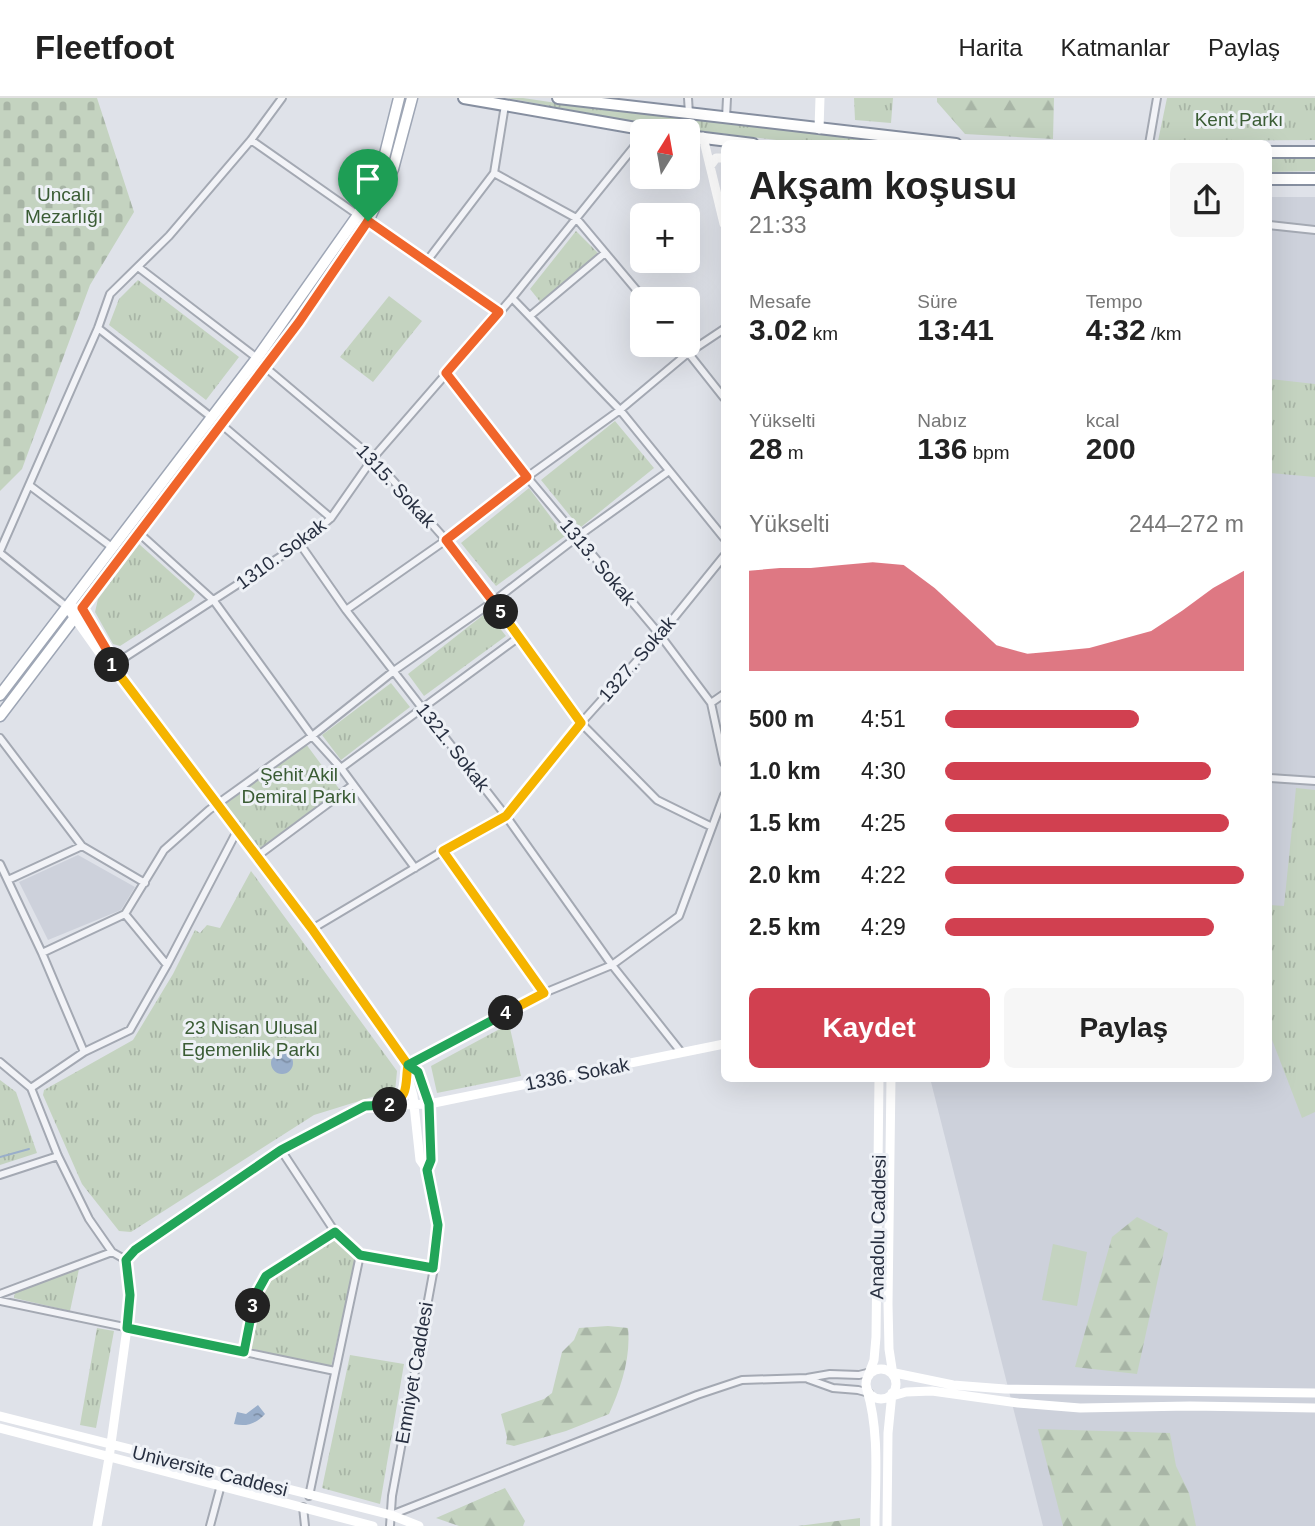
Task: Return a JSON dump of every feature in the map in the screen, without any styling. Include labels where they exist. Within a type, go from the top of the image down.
[{"type":"highway","points":[[464,98],[630,128]]},
{"type":"highway","points":[[558,98],[919,140]]},
{"type":"highway","points":[[700,138],[721,140]]},
{"type":"highway","points":[[1272,152],[1315,152]]},
{"type":"highway","points":[[1272,179],[1315,179]]},
{"type":"main road","points":[[0,695],[257,358],[358,215],[383,162],[398,98]]},
{"type":"main road","points":[[0,716],[222,425],[368,221],[393,169],[412,98]]},
{"type":"street","points":[[82,608],[67,607],[0,552],[98,328],[110,294],[169,236],[251,140],[282,98]]},
{"type":"street","points":[[688,98],[689,114]]},
{"type":"street","points":[[726,118],[727,98]]},
{"type":"street","points":[[819,129],[820,98]]},
{"type":"street","points":[[1150,140],[1157,98]]},
{"type":"street","points":[[427,261],[494,173],[505,105]]},
{"type":"street","points":[[703,138],[721,212]]},
{"type":"street","points":[[251,140],[358,215]]},
{"type":"street","name":"1310. Sokak","points":[[113,665],[300,544],[331,518],[373,458],[512,298],[630,152]]},
{"type":"street","points":[[710,166],[716,158],[721,158]]},
{"type":"street","points":[[494,173],[576,218],[634,287]]},
{"type":"street","points":[[368,221],[499,312]]},
{"type":"street","points":[[1272,225],[1315,230]]},
{"type":"street","points":[[530,316],[605,253]]},
{"type":"street","points":[[138,267],[257,358]]},
{"type":"street","points":[[512,298],[620,410],[721,534]]},
{"type":"street","points":[[98,328],[211,417]]},
{"type":"street","points":[[700,345],[721,332]]},
{"type":"street","points":[[346,610],[446,540],[620,410],[683,357]]},
{"type":"street","points":[[691,357],[721,394]]},
{"type":"street","name":"1315. Sokak","points":[[265,367],[373,458],[446,540],[494,601],[581,723],[657,800],[712,827]]},
{"type":"street","name":"1313. Sokak","points":[[446,373],[527,477],[660,635],[711,703],[721,748]]},
{"type":"street","points":[[222,425],[331,518]]},
{"type":"street","points":[[42,953],[125,914],[164,850],[218,804],[312,736],[394,670],[494,601],[668,471]]},
{"type":"street","points":[[29,485],[113,548]]},
{"type":"street","points":[[139,533],[214,601],[312,736],[341,768],[415,868]]},
{"type":"street","name":"1321. Sokak","points":[[300,544],[346,610],[506,816],[612,965],[681,1052]]},
{"type":"street","name":"1327. Sokak","points":[[312,929],[506,816],[581,723],[660,635],[721,560]]},
{"type":"street","name":"Emniyet Caddesi","points":[[67,607],[103,658],[113,665],[312,929],[408,1065],[418,1072],[429,1104],[431,1160],[427,1170],[438,1225],[433,1268],[392,1496],[390,1526]]},
{"type":"street","name":"Emniyet Caddesi","points":[[82,608],[113,665]]},
{"type":"street","points":[[341,768],[519,637]]},
{"type":"street","points":[[711,703],[721,696]]},
{"type":"street","points":[[0,737],[82,846],[145,883]]},
{"type":"street","points":[[1272,778],[1315,781]]},
{"type":"street","points":[[256,857],[353,785]]},
{"type":"street","points":[[427,1170],[420,1160],[414,1104],[407,1074],[408,1065],[544,993],[612,965],[679,916],[721,803]]},
{"type":"street","points":[[31,1088],[84,1052],[130,1030],[237,831]]},
{"type":"street","points":[[8,880],[82,846]]},
{"type":"street","points":[[443,851],[544,993]]},
{"type":"street","points":[[0,864],[84,1052]]},
{"type":"street","points":[[125,914],[167,965]]},
{"type":"street","name":"1336. Sokak","points":[[126,1260],[135,1250],[281,1150],[365,1106],[429,1104],[721,1045]]},
{"type":"street","points":[[0,1062],[31,1088],[58,1156],[89,1219],[113,1252],[126,1260],[130,1295],[127,1328],[97,1526]]},
{"type":"street","points":[[394,1105],[409,1081]]},
{"type":"street","name":"Anadolu Caddesi","points":[[870,1374],[877,1337],[879,1082]]},
{"type":"street","name":"Anadolu Caddesi","points":[[891,1082],[888,1304],[892,1373]]},
{"type":"street","points":[[281,1150],[335,1232],[360,1255],[433,1268]]},
{"type":"street","points":[[0,1175],[58,1156]]},
{"type":"street","points":[[244,1352],[256,1294],[266,1276],[335,1232]]},
{"type":"street","points":[[0,1294],[113,1252]]},
{"type":"street","points":[[309,1496],[360,1255]]},
{"type":"street","points":[[0,1301],[335,1371]]},
{"type":"street","points":[[391,1515],[731,1384],[766,1378],[870,1374],[881,1369],[953,1385],[1005,1389],[1315,1393]]},
{"type":"street","points":[[887,1526],[888,1433],[891,1395],[896,1384],[892,1373]]},
{"type":"street","points":[[870,1374],[869,1392],[876,1449],[875,1526]]},
{"type":"street","points":[[807,1378],[834,1388],[869,1392],[879,1398],[906,1392],[932,1391],[1018,1403],[1080,1408],[1315,1408]]},
{"type":"street","name":"Universite Caddesi","points":[[0,1416],[391,1515],[419,1526]]},
{"type":"street","name":"Universite Caddesi","points":[[0,1428],[373,1526]]},
{"type":"street","points":[[210,1526],[221,1485]]},
{"type":"street","points":[[303,1506],[305,1526]]},
{"type":"shaded area","points":[[1272,197],[1315,197],[1315,1526],[1043,1526],[931,1082],[1272,1082]]},
{"type":"shaded area","points":[[78,855],[135,887],[121,910],[48,940],[19,882]]},
{"type":"green space","name":"Uncalı Mezarlığı","points":[[0,98],[97,98],[134,212],[90,285],[22,469],[0,491]]},
{"type":"green space","points":[[506,98],[690,119],[630,121]]},
{"type":"green space","points":[[854,98],[893,98],[891,123],[855,120]]},
{"type":"green space","points":[[937,98],[1054,98],[1053,139],[965,134],[937,102]]},
{"type":"green space","name":"Kent Parkı","points":[[1167,98],[1315,98],[1315,140],[1158,140]]},
{"type":"green space","points":[[700,120],[882,140],[776,140],[700,131]]},
{"type":"green space","points":[[1315,158],[1315,171],[1272,172],[1272,159]]},
{"type":"green space","points":[[576,231],[598,253],[542,304],[530,289]]},
{"type":"green space","points":[[138,280],[239,357],[206,400],[109,325],[119,299]]},
{"type":"green space","points":[[389,296],[422,321],[373,382],[340,357]]},
{"type":"green space","points":[[1272,379],[1315,384],[1315,477],[1272,473]]},
{"type":"green space","points":[[615,421],[654,468],[580,528],[541,480]]},
{"type":"green space","points":[[529,488],[565,536],[496,586],[461,543]]},
{"type":"green space","points":[[139,544],[195,594],[192,600],[120,646],[113,644],[95,612],[98,599]]},
{"type":"green space","points":[[487,612],[506,636],[424,696],[408,674]]},
{"type":"green space","points":[[391,683],[410,707],[341,760],[322,735]]},
{"type":"green space","name":"Şehit Akil Demiral Parkı","points":[[306,744],[340,790],[256,851],[224,805]]},
{"type":"green space","points":[[286,769],[304,794],[291,804],[273,779]]},
{"type":"green space","points":[[1296,788],[1315,790],[1315,1112],[1302,1118],[1272,1040],[1272,905],[1284,906]]},
{"type":"green space","name":"23 Nisan Ulusal Egemenlik Parkı","points":[[251,871],[397,1071],[395,1092],[390,1097],[372,1097],[314,1115],[131,1232],[119,1231],[82,1184],[43,1095],[44,1090],[133,1040],[173,974],[195,930],[200,933],[207,925],[220,928]]},
{"type":"green space","points":[[509,1024],[521,1076],[437,1093],[431,1066]]},
{"type":"green space","points":[[0,1080],[16,1092],[37,1153],[0,1165]]},
{"type":"green space","points":[[1137,1217],[1168,1233],[1137,1374],[1075,1367],[1112,1237]]},
{"type":"green space","points":[[334,1237],[356,1257],[331,1367],[248,1348],[260,1295],[270,1279]]},
{"type":"green space","points":[[1053,1244],[1087,1252],[1077,1306],[1042,1300]]},
{"type":"green space","points":[[79,1269],[70,1311],[14,1298],[15,1292]]},
{"type":"green space","points":[[97,1328],[114,1331],[96,1428],[80,1425]]},
{"type":"green space","points":[[579,1328],[628,1328],[629,1339],[624,1372],[609,1414],[566,1431],[514,1446],[506,1444],[507,1437],[501,1414],[544,1399],[552,1393],[562,1352],[574,1340]]},
{"type":"green space","points":[[350,1355],[404,1364],[380,1504],[322,1488]]},
{"type":"green space","points":[[1038,1429],[1170,1433],[1176,1466],[1189,1493],[1196,1526],[1063,1526]]},
{"type":"green space","points":[[505,1488],[525,1521],[523,1526],[459,1526],[436,1518]]},
{"type":"green space","points":[[860,1518],[860,1526],[798,1526]]},
{"type":"water","points":[[282,1052],[290,1055],[293,1063],[290,1071],[282,1074],[274,1071],[271,1063],[274,1055]]},
{"type":"water","points":[[258,1405],[265,1414],[262,1417],[251,1424],[234,1424],[237,1412],[246,1414]]},
{"type":"waterway","points":[[0,1157],[29,1149]]},
{"type":"route","points":[[368,221],[299,322],[82,608],[113,665],[312,929],[408,1065],[409,1081],[399,1101],[394,1105],[365,1106],[281,1150],[135,1250],[126,1260],[130,1295],[127,1328],[244,1352],[256,1294],[266,1276],[335,1232],[360,1255],[433,1268],[438,1225],[427,1170],[431,1160],[429,1104],[418,1072],[408,1065],[544,993],[443,851],[506,816],[581,723],[494,601],[446,540],[527,477],[446,373],[499,312],[368,221]]}]
